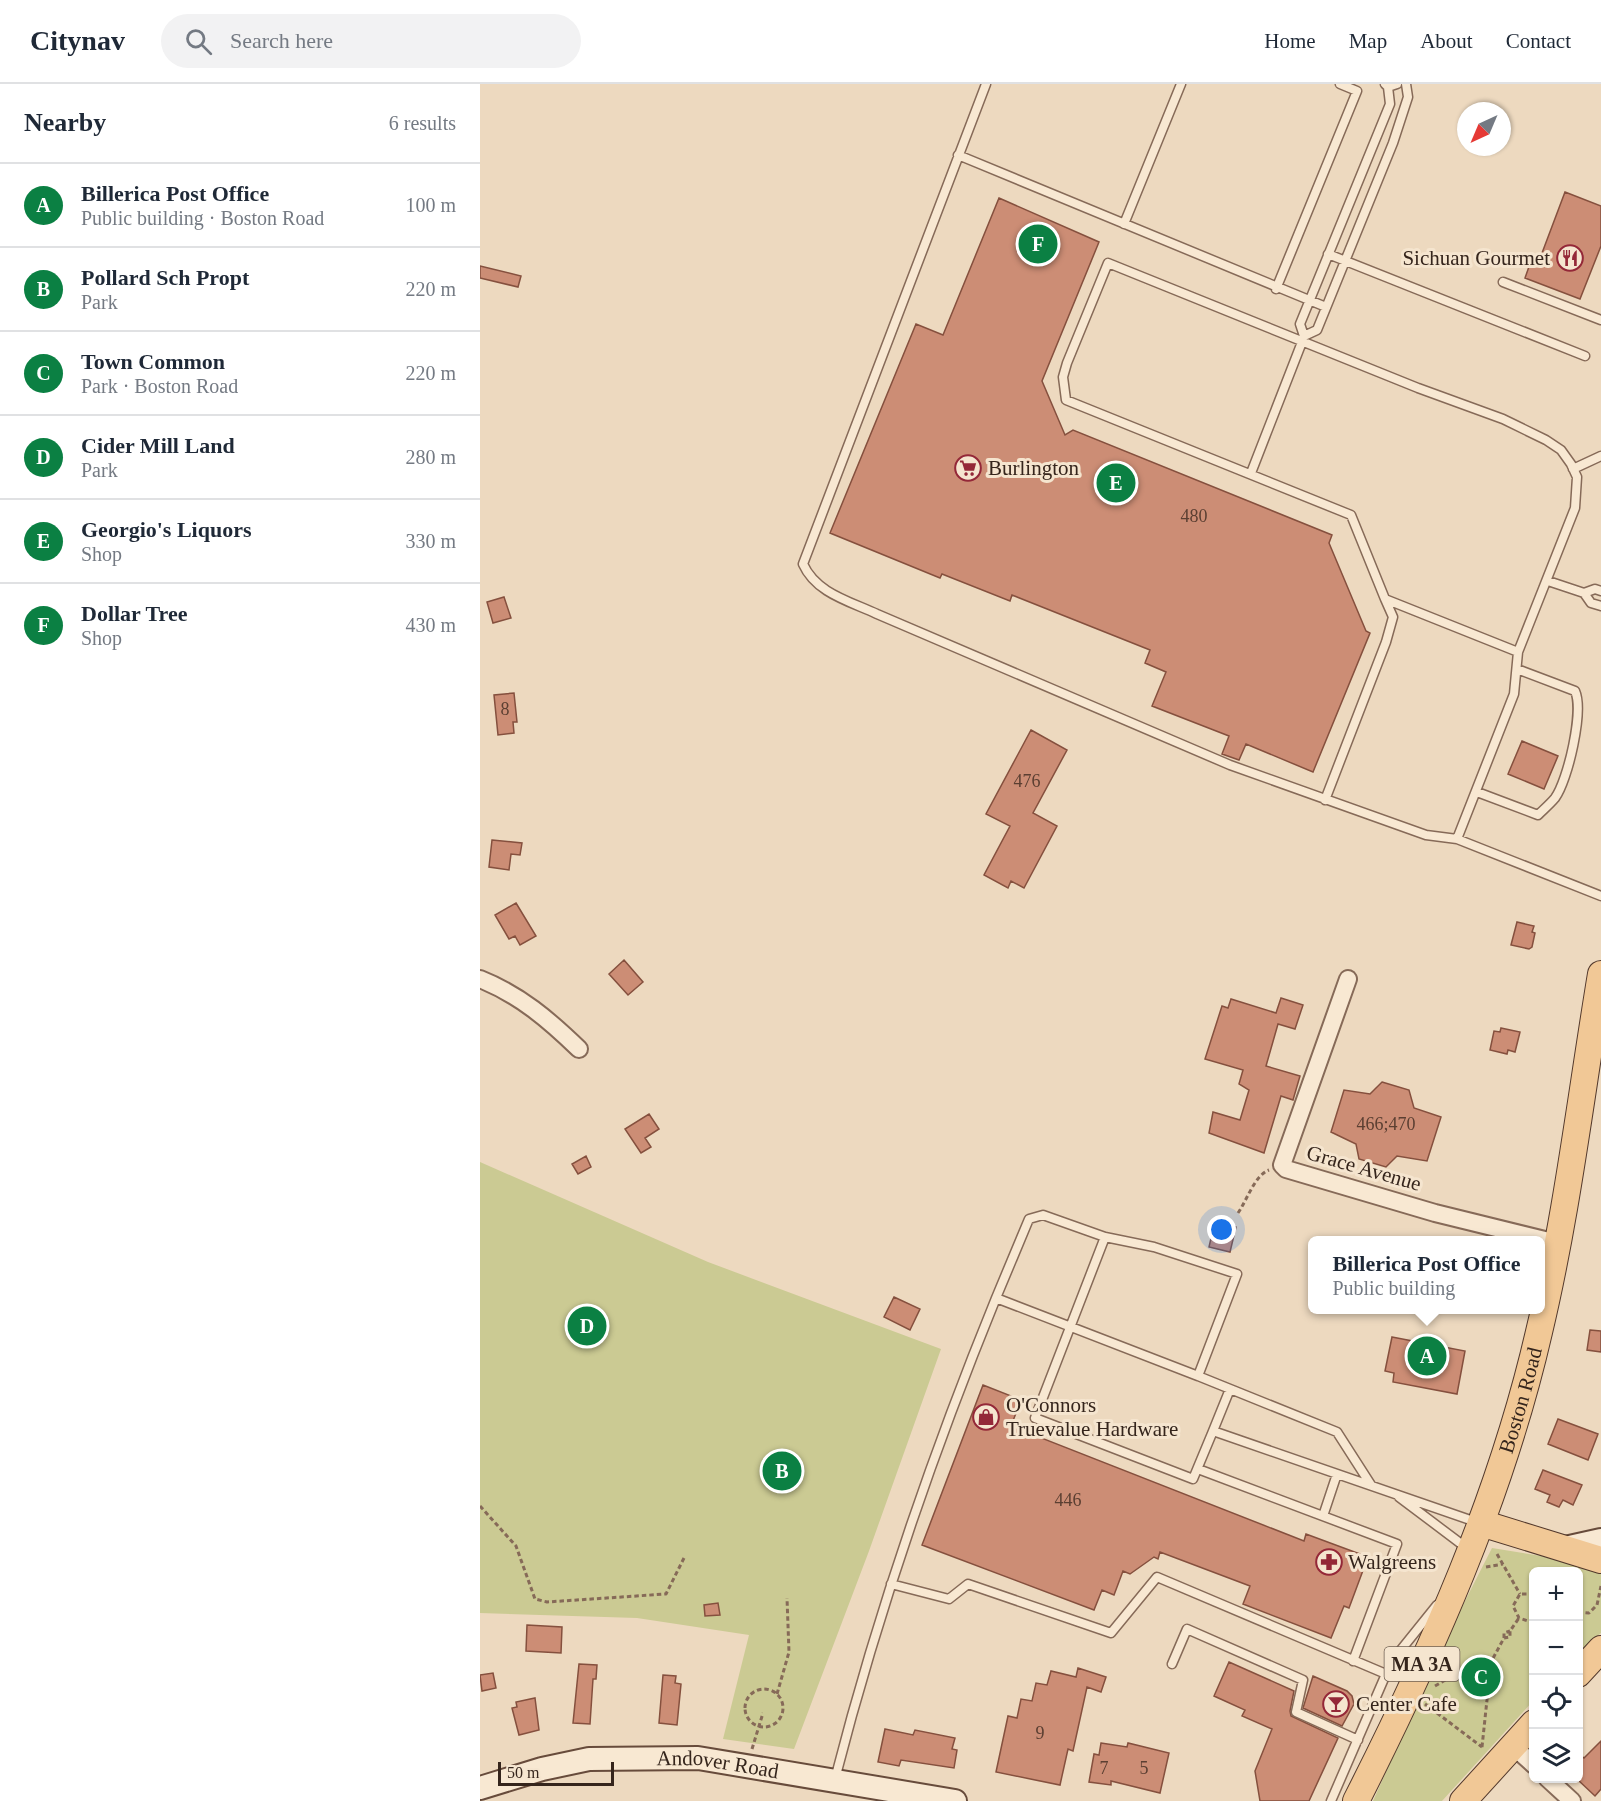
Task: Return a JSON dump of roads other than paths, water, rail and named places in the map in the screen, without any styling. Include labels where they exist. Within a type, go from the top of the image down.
[{"type":"main road","name":"Boston Road","points":[[1545,1303],[1557,1244],[1601,974]]},
{"type":"main road","name":"Boston Road","points":[[1356,1801],[1409,1694],[1459,1580],[1478,1558],[1481,1524],[1520,1407],[1543,1314]]},
{"type":"main road","points":[[1481,1524],[1601,1560]]},
{"type":"main road","points":[[1565,1548],[1601,1540]]},
{"type":"main road","points":[[1583,1669],[1601,1650]]},
{"type":"main road","points":[[1463,1801],[1529,1728]]},
{"type":"main road","name":"Andover Road","points":[[480,1788],[542,1769],[589,1759],[698,1758],[955,1801]]},
{"type":"street","points":[[480,979],[499,986],[541,1012],[579,1049]]},
{"type":"street","name":"Grace Avenue","points":[[1348,979],[1282,1165],[1286,1169],[1435,1213],[1526,1236]]},
{"type":"street","name":"Grace Avenue","points":[[1545,1241],[1557,1244]]},
{"type":"street","points":[[1513,1746],[1529,1762]]},
{"type":"street","points":[[1552,1783],[1572,1801]]},
{"type":"lane","points":[[986,84],[803,564],[810,579],[827,591],[877,614],[1230,765],[1426,836],[1457,839],[1601,896]]},
{"type":"lane","points":[[1124,224],[1181,84]]},
{"type":"lane","points":[[1276,289],[1357,91],[1340,84]]},
{"type":"lane","points":[[1303,339],[1317,330],[1393,143],[1408,97],[1406,84]]},
{"type":"lane","points":[[1251,473],[1303,339],[1300,324],[1390,104],[1390,85]]},
{"type":"lane","points":[[958,155],[1276,289],[1326,307]]},
{"type":"lane","points":[[1328,254],[1585,356]]},
{"type":"lane","points":[[1325,800],[1393,617],[1352,515],[1066,400],[1063,377],[1067,363],[1108,263],[1503,418],[1561,450],[1574,469],[1578,493],[1575,508],[1518,652],[1514,694],[1457,839]]},
{"type":"lane","points":[[1503,282],[1601,320]]},
{"type":"lane","points":[[1574,469],[1601,456]]},
{"type":"lane","points":[[1548,581],[1584,593],[1601,591]]},
{"type":"lane","points":[[1584,593],[1591,603],[1601,606]]},
{"type":"lane","points":[[1385,598],[1518,652]]},
{"type":"lane","points":[[1477,792],[1538,815],[1555,798],[1563,783],[1579,715],[1579,700],[1575,691],[1517,669]]},
{"type":"lane","points":[[834,1780],[891,1584],[963,1380],[1029,1219],[1043,1215],[1105,1238],[1154,1247],[1237,1274],[1198,1376]]},
{"type":"lane","points":[[1105,1238],[1035,1418],[1193,1479],[1230,1389]]},
{"type":"lane","points":[[996,1298],[1337,1432],[1371,1485]]},
{"type":"lane","points":[[1213,1431],[1481,1524]]},
{"type":"lane","points":[[1198,1469],[1398,1544],[1353,1660]]},
{"type":"lane","points":[[1323,1516],[1337,1474]]},
{"type":"lane","points":[[1394,1493],[1478,1558]]},
{"type":"lane","points":[[891,1584],[949,1599],[969,1584],[1111,1633],[1157,1577],[1386,1674]]},
{"type":"lane","points":[[1331,1801],[1386,1674],[1400,1651],[1459,1580]]},
{"type":"lane","points":[[1172,1664],[1187,1629],[1303,1680],[1296,1712],[1358,1740]]},
{"type":"place","name":"Dollar Tree","points":[[1038,244]]},
{"type":"place","name":"Sichuan Gourmet","points":[[1570,258]]},
{"type":"place","name":"Burlington","points":[[968,468]]},
{"type":"place","name":"Georgio's Liquors","points":[[1116,483]]},
{"type":"place","name":"Cider Mill Land","points":[[587,1326]]},
{"type":"place","name":"Billerica Post Office","points":[[1427,1356]]},
{"type":"place","name":"O'Connors Truevalue Hardware","points":[[986,1417]]},
{"type":"place","name":"Pollard Sch Propt","points":[[782,1471]]},
{"type":"place","name":"Walgreens","points":[[1329,1562]]},
{"type":"place","name":"Town Common","points":[[1481,1677]]},
{"type":"place","name":"Center Cafe","points":[[1336,1704]]}]
